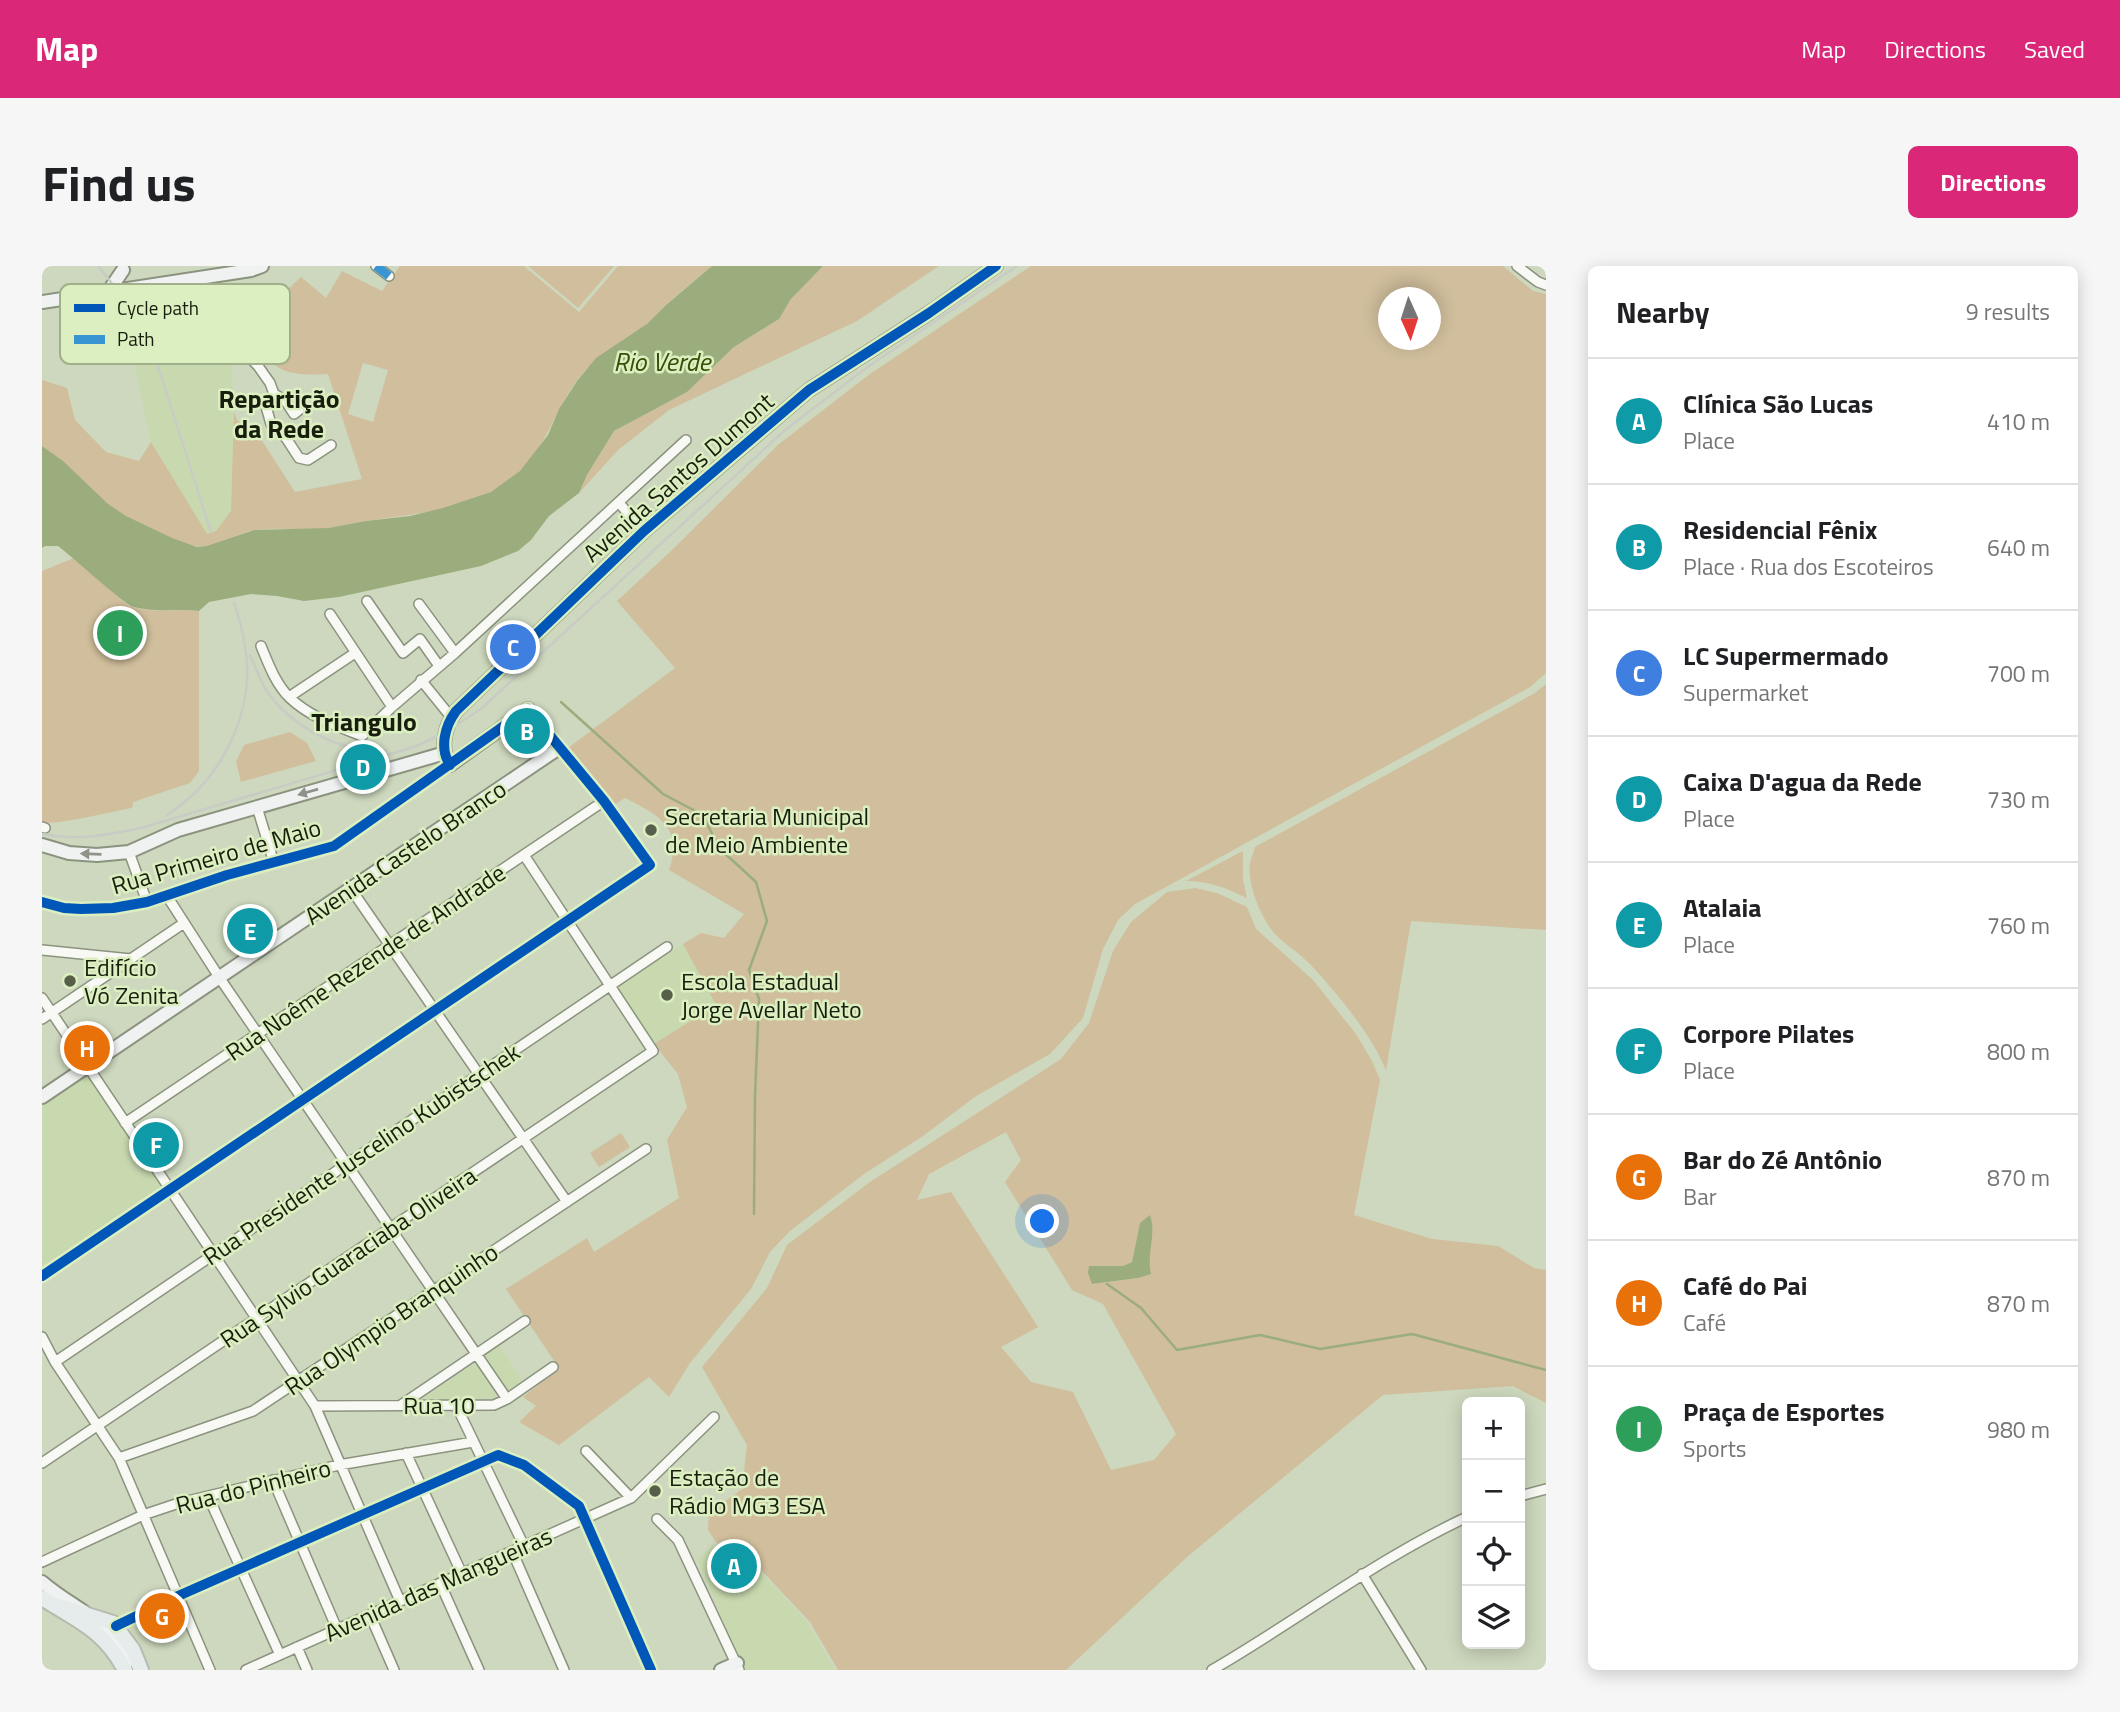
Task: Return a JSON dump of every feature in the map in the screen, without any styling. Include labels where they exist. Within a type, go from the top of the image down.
[{"type":"main road","points":[[46,1592],[93,1617],[115,1625],[133,1650],[141,1670]]},
{"type":"main road","points":[[46,1592],[97,1632],[111,1646],[127,1670]]},
{"type":"street","points":[[124,279],[199,278],[262,266]]},
{"type":"street","points":[[376,266],[389,276]]},
{"type":"street","name":"Avenida Santos Dumont","points":[[451,717],[644,531],[809,390],[929,313],[996,266]]},
{"type":"street","points":[[1517,266],[1546,285]]},
{"type":"street","points":[[199,278],[200,284]]},
{"type":"street","points":[[42,302],[60,299]]},
{"type":"street","points":[[256,364],[270,383],[274,394],[285,400],[294,414],[299,410]]},
{"type":"street","points":[[274,394],[265,403],[271,424],[286,438],[299,458],[308,460],[331,445]]},
{"type":"street","points":[[261,646],[272,673],[289,697],[319,718],[362,736],[685,440]]},
{"type":"street","points":[[619,503],[644,531]]},
{"type":"street","points":[[367,601],[403,653],[419,639],[439,666]]},
{"type":"street","points":[[419,604],[455,653]]},
{"type":"street","points":[[330,614],[391,707]]},
{"type":"street","points":[[289,697],[355,653]]},
{"type":"street","points":[[42,845],[69,853],[97,855],[129,852],[178,830],[447,759],[445,733],[451,717],[421,680]]},
{"type":"street","name":"Rua Primeiro de Maio","points":[[42,902],[81,909],[113,908],[148,902],[227,875],[334,846],[447,759],[528,709],[559,748]]},
{"type":"street","points":[[42,1276],[650,865],[604,801],[559,748]]},
{"type":"street","name":"Avenida Castelo Branco","points":[[42,1097],[559,748]]},
{"type":"street","name":"Rua Noême Rezende de Andrade","points":[[125,1124],[604,801]]},
{"type":"street","points":[[257,807],[274,863]]},
{"type":"street","points":[[129,852],[148,902]]},
{"type":"street","points":[[524,855],[610,985]]},
{"type":"street","points":[[351,888],[567,1202]]},
{"type":"street","points":[[167,897],[507,1399]]},
{"type":"street","points":[[42,1019],[184,923]]},
{"type":"street","name":"Rua Presidente Juscelino Kubistschek","points":[[55,1362],[667,947]]},
{"type":"street","points":[[42,950],[131,959]]},
{"type":"street","points":[[108,957],[116,969]]},
{"type":"street","name":"Rua Sylvio Guaraciaba Oliveira","points":[[42,1463],[653,1051],[610,985]]},
{"type":"street","points":[[42,998],[315,1406],[400,1601]]},
{"type":"street","name":"Rua Olympio Branquinho","points":[[119,1458],[253,1411],[646,1149]]},
{"type":"street","points":[[401,1406],[524,1321]]},
{"type":"street","points":[[42,1337],[55,1362],[119,1458],[210,1670]]},
{"type":"street","name":"Rua 10","points":[[315,1406],[494,1405],[553,1367]]},
{"type":"street","points":[[456,1405],[524,1546]]},
{"type":"street","name":"Avenida das Mangueiras","points":[[246,1670],[631,1498],[714,1417]]},
{"type":"street","name":"Rua do Pinheiro","points":[[42,1562],[142,1515],[208,1496],[339,1465],[473,1442]]},
{"type":"street","points":[[586,1451],[631,1498]]},
{"type":"street","points":[[406,1453],[462,1574]]},
{"type":"street","points":[[46,1592],[58,1587],[115,1625],[498,1455],[524,1465],[579,1506],[651,1670]]},
{"type":"street","points":[[273,1480],[337,1629]]},
{"type":"street","points":[[1525,1495],[1546,1489]]},
{"type":"street","points":[[208,1496],[280,1655]]},
{"type":"street","points":[[657,1519],[678,1541],[738,1667],[722,1670]]},
{"type":"street","points":[[1212,1670],[1362,1574],[1412,1544],[1462,1519]]},
{"type":"street","points":[[512,1551],[564,1670]]},
{"type":"street","points":[[1362,1574],[1421,1670]]},
{"type":"street","points":[[440,1583],[479,1670]]},
{"type":"street","points":[[370,1615],[394,1670]]},
{"type":"street","points":[[93,1617],[111,1633],[120,1647],[127,1670]]},
{"type":"street","points":[[297,1647],[307,1670]]},
{"type":"shaded area","points":[[400,266],[524,266],[579,312],[618,266],[712,266],[673,298],[645,326],[587,369],[571,389],[537,450],[520,471],[486,494],[447,508],[335,527],[256,530],[203,547],[195,546],[162,535],[118,511],[42,446],[42,380],[67,388],[75,420],[106,452],[139,461],[151,442],[207,534],[216,531],[231,511],[234,412],[237,420],[259,436],[295,492],[362,479],[328,374],[295,373],[274,364],[290,364],[290,288],[301,277],[326,298],[342,271],[382,291]],"holes":[[[363,363],[388,370],[373,422],[348,414]]]},
{"type":"shaded area","points":[[528,266],[614,266],[578,308]]},
{"type":"shaded area","points":[[823,266],[939,266],[857,321],[669,410],[618,450],[579,493],[614,431],[687,392],[734,347],[779,319],[791,299]]},
{"type":"shaded area","points":[[1031,266],[1503,266],[1533,291],[1546,294],[1546,673],[1530,687],[1135,904],[1118,920],[1103,949],[1083,1018],[1050,1054],[976,1096],[923,1136],[864,1174],[790,1231],[770,1252],[751,1289],[690,1363],[669,1397],[649,1377],[559,1445],[519,1422],[536,1406],[523,1397],[559,1368],[506,1289],[587,1238],[594,1252],[679,1198],[667,1140],[687,1107],[678,1074],[654,1044],[716,1005],[683,944],[701,933],[724,938],[744,914],[669,870],[673,843],[671,833],[665,825],[658,817],[625,798],[614,805],[568,748],[675,668],[617,601],[779,444],[870,374]]},
{"type":"shaded area","points":[[134,364],[232,364],[234,412],[231,511],[216,531],[206,534],[151,442]]},
{"type":"shaded area","points":[[74,558],[133,607],[199,611],[199,771],[190,783],[133,802],[132,808],[49,823],[42,822],[42,571]]},
{"type":"shaded area","points":[[1546,684],[1546,930],[1411,921],[1386,1070],[1371,1042],[1342,1001],[1307,961],[1274,933],[1264,918],[1251,881],[1250,863],[1255,847],[1535,693]]},
{"type":"shaded area","points":[[290,732],[307,743],[316,761],[241,782],[236,762],[244,745]]},
{"type":"shaded area","points":[[1243,851],[1243,880],[1247,898],[1218,886],[1186,881]]},
{"type":"shaded area","points":[[1195,888],[1217,893],[1247,907],[1256,929],[1313,980],[1356,1034],[1372,1061],[1380,1080],[1354,1215],[1432,1239],[1498,1246],[1534,1268],[1546,1270],[1546,1403],[1513,1386],[1383,1395],[1187,1557],[1066,1670],[838,1670],[810,1622],[760,1569],[716,1542],[708,1530],[709,1513],[742,1489],[747,1445],[702,1367],[767,1288],[787,1245],[870,1182],[1061,1059],[1089,1023],[1113,951],[1131,922],[1167,892]],"holes":[[[1006,1132],[1021,1160],[1005,1182],[1072,1290],[1103,1304],[1176,1434],[1154,1460],[1111,1470],[1073,1392],[1031,1382],[1001,1347],[1038,1327],[951,1192],[917,1200],[929,1174]],[[1152,1220],[1148,1263],[1150,1274],[1092,1284],[1089,1266],[1123,1266],[1132,1262],[1140,1223]]]},
{"type":"shaded area","name":"Escola Estadual Jorge Avellar Neto","points":[[683,944],[716,1005],[654,1044],[616,986]]},
{"type":"shaded area","points":[[89,1075],[164,1188],[42,1271],[42,1107]]},
{"type":"shaded area","points":[[621,1133],[630,1147],[599,1167],[590,1153]]},
{"type":"shaded area","points":[[499,1345],[524,1383],[512,1392],[506,1391],[485,1359],[486,1353]]},
{"type":"shaded area","points":[[471,1366],[479,1367],[495,1398],[422,1399]]},
{"type":"shaded area","points":[[714,1544],[758,1571],[774,1586],[807,1622],[835,1670],[744,1670],[697,1559]]},
{"type":"water","name":"Rio Verde","points":[[712,266],[823,266],[791,299],[779,319],[734,347],[687,392],[614,431],[579,493],[549,516],[531,540],[518,551],[481,566],[339,597],[304,601],[251,594],[209,602],[199,611],[134,607],[58,546],[42,548],[42,446],[63,461],[108,504],[126,516],[197,547],[254,530],[329,528],[410,516],[491,492],[520,471],[548,435],[559,409],[596,358],[647,324]]},
{"type":"water","points":[[1150,1215],[1151,1274],[1092,1284],[1088,1273],[1089,1266],[1123,1266],[1132,1262],[1140,1223]]},
{"type":"waterway","points":[[561,702],[663,794],[703,815],[719,848],[756,882],[767,921],[749,970],[759,999],[754,1214]]},
{"type":"waterway","points":[[1107,1284],[1141,1308],[1177,1350],[1260,1335],[1320,1349],[1412,1334],[1546,1370]]},
{"type":"railway","points":[[98,266],[112,284]]},
{"type":"railway","points":[[42,834],[80,837],[141,828],[414,747],[445,733],[482,708],[784,431],[866,368],[1017,266]]},
{"type":"railway","points":[[157,364],[211,532]]},
{"type":"railway","points":[[167,815],[205,782],[232,739],[241,715],[247,666],[243,635],[234,603]]},
{"type":"railway","points":[[250,655],[266,690],[289,716],[303,726],[335,743],[352,748],[386,750]]},
{"type":"marked path","points":[[376,266],[389,276]]},
{"type":"cycle path","points":[[450,765],[444,744],[449,723],[456,711],[644,531],[809,390],[929,313],[996,266]]},
{"type":"cycle path","points":[[42,902],[81,909],[113,908],[147,902],[227,875],[334,846],[528,709],[604,801],[650,865],[42,1276]]},
{"type":"cycle path","points":[[116,1626],[498,1455],[524,1465],[579,1506],[651,1670]]},
{"type":"place","name":"Praça de Esportes","points":[[120,633]]},
{"type":"place","name":"LC Supermermado","points":[[513,647]]},
{"type":"place","name":"Residencial Fênix","points":[[527,731]]},
{"type":"place","name":"Caixa D'agua da Rede","points":[[363,767]]},
{"type":"place","name":"Secretaria Municipal de Meio Ambiente","points":[[651,830]]},
{"type":"place","name":"Atalaia","points":[[250,931]]},
{"type":"place","name":"Edifício Vó Zenita","points":[[70,981]]},
{"type":"place","name":"Escola Estadual Jorge Avellar Neto","points":[[667,995]]},
{"type":"place","name":"Café do Pai","points":[[87,1048]]},
{"type":"place","name":"Corpore Pilates","points":[[156,1145]]},
{"type":"place","name":"Estação de Rádio MG3 ESA","points":[[655,1491]]},
{"type":"place","name":"Clínica São Lucas","points":[[734,1566]]},
{"type":"place","name":"Bar do Zé Antônio","points":[[162,1616]]},
{"type":"district","name":"Repartição da Rede","points":[[279,413]]},
{"type":"district","name":"Triangulo","points":[[364,721]]}]
